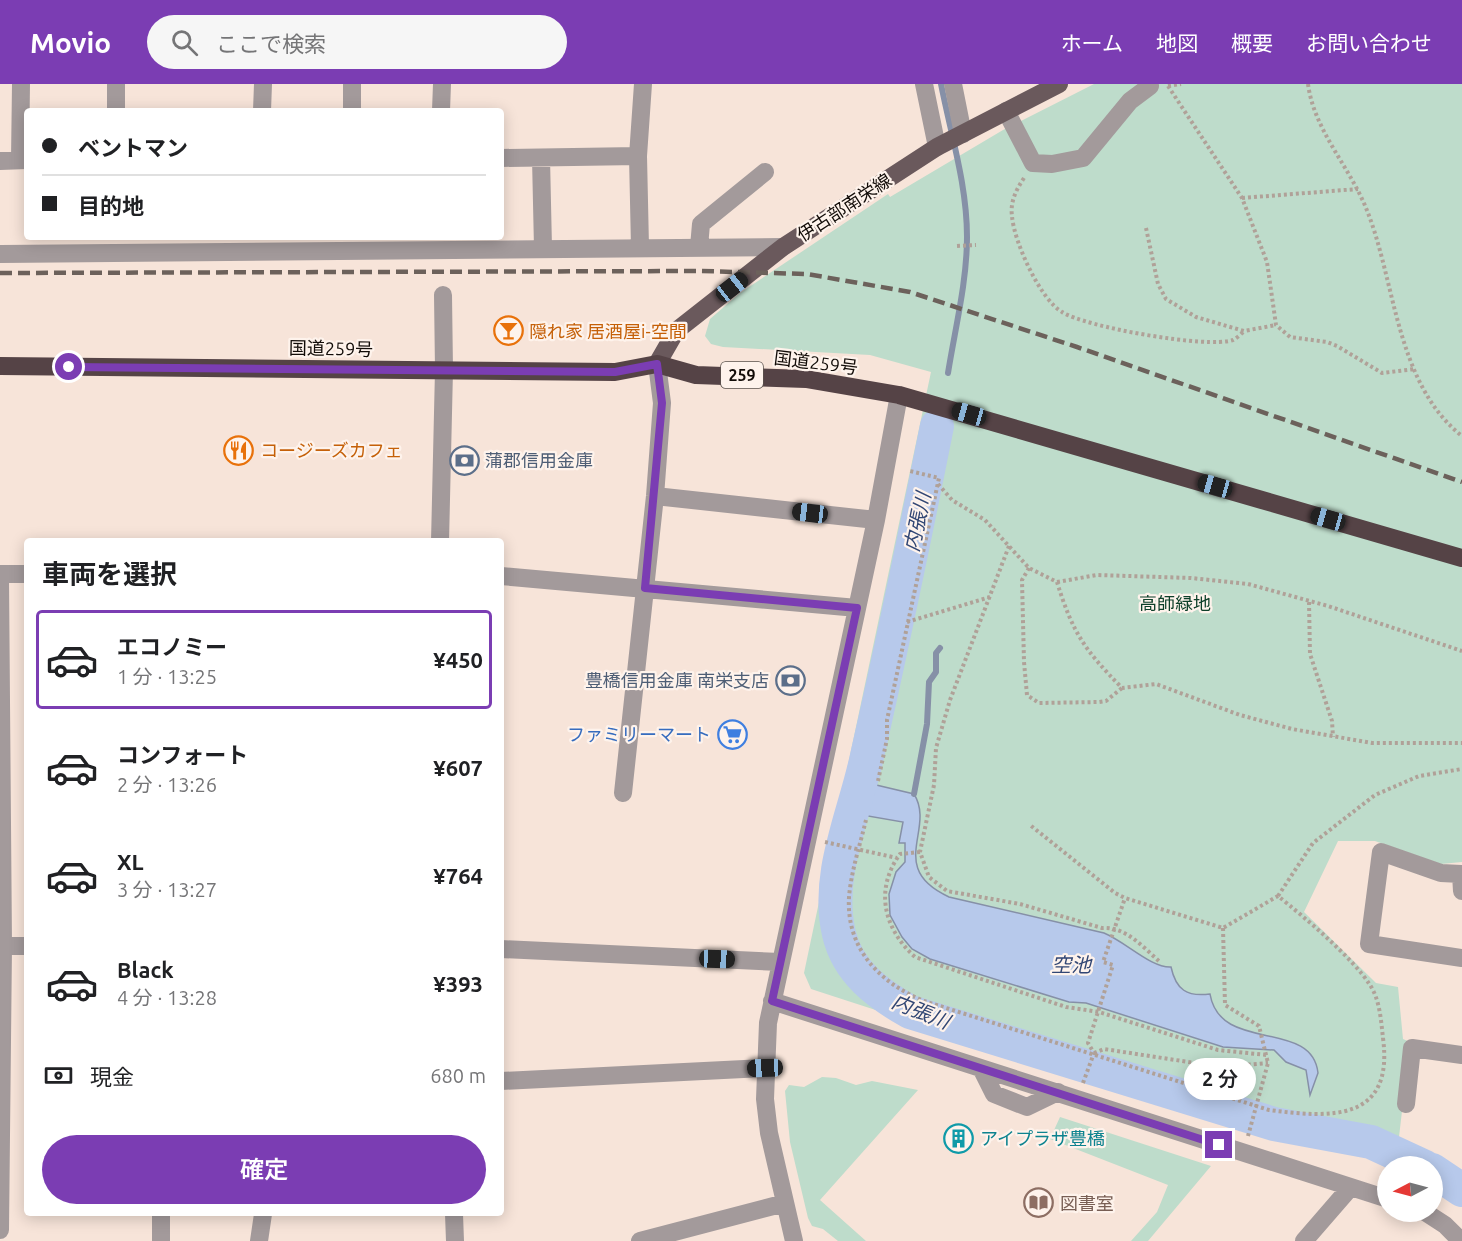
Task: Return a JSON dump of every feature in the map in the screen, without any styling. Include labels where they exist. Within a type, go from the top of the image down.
[{"type":"highway","name":"国道259号","points":[[0,366],[615,372],[657,364],[696,375],[806,379],[899,395],[1462,558]]},
{"type":"main road","name":"伊古部南栄線","points":[[657,364],[676,331],[783,247],[939,146],[1059,84]]},
{"type":"street","points":[[0,161],[24,160],[21,84]]},
{"type":"street","points":[[116,84],[116,108]]},
{"type":"street","points":[[262,108],[263,84]]},
{"type":"street","points":[[352,84],[352,108]]},
{"type":"street","points":[[441,108],[442,84]]},
{"type":"street","points":[[640,248],[638,156],[644,84]]},
{"type":"street","points":[[924,84],[939,146]]},
{"type":"street","points":[[953,84],[963,134]]},
{"type":"street","points":[[1006,111],[1033,163],[1052,164],[1083,158],[1130,101],[1155,85]]},
{"type":"street","points":[[504,158],[638,156]]},
{"type":"street","points":[[542,158],[543,248]]},
{"type":"street","points":[[699,247],[701,224],[765,172]]},
{"type":"street","points":[[0,254],[36,245],[457,243],[543,248],[783,247]]},
{"type":"street","points":[[440,538],[444,370],[443,295]]},
{"type":"street","points":[[623,793],[655,496],[662,403],[657,364]]},
{"type":"street","points":[[794,1241],[769,1133],[765,1068],[772,1001],[876,520],[899,395]]},
{"type":"street","points":[[655,496],[876,520]]},
{"type":"street","points":[[0,574],[24,574]]},
{"type":"street","points":[[504,576],[857,608]]},
{"type":"street","points":[[0,579],[2,946],[0,1230]]},
{"type":"street","points":[[1462,891],[1461,874],[1441,873],[1382,852],[1369,944],[1462,958]]},
{"type":"street","points":[[2,946],[24,946]]},
{"type":"street","points":[[504,949],[780,962]]},
{"type":"street","points":[[772,1001],[1377,1196]]},
{"type":"street","points":[[1406,1104],[1413,1047],[1462,1051]]},
{"type":"street","points":[[504,1081],[765,1068]]},
{"type":"street","points":[[1304,1241],[1349,1189]]},
{"type":"street","points":[[640,1241],[785,1203]]},
{"type":"street","points":[[161,1216],[161,1241]]},
{"type":"street","points":[[259,1241],[263,1216]]},
{"type":"street","points":[[454,1216],[455,1241]]},
{"type":"street","points":[[1440,1222],[1461,1241]]},
{"type":"path","points":[[1155,85],[1181,84]]},
{"type":"path","points":[[1308,84],[1321,125],[1358,189],[1380,249],[1401,331],[1415,369],[1442,417],[1462,436]]},
{"type":"path","points":[[1155,85],[1242,198],[1267,262],[1274,293],[1276,325],[1290,337],[1327,342],[1337,346],[1382,373],[1415,369]]},
{"type":"path","points":[[1033,163],[1016,190],[1011,216],[1021,248],[1038,284],[1054,307],[1080,320],[1194,342],[1233,340],[1244,332],[1276,325]]},
{"type":"path","points":[[1242,198],[1358,189]]},
{"type":"path","points":[[1146,228],[1158,284],[1166,299],[1196,317],[1244,332]]},
{"type":"path","points":[[957,246],[976,245]]},
{"type":"path","points":[[878,781],[887,739],[887,720],[939,478],[910,471]]},
{"type":"path","points":[[938,484],[951,500],[985,520],[1029,568],[1057,582],[1097,575],[1191,578],[1248,584],[1462,651]]},
{"type":"path","points":[[1009,546],[950,700],[936,748],[934,785],[920,852],[929,877],[947,891],[1020,904],[1102,928],[1113,927],[1136,940],[1160,962]]},
{"type":"path","points":[[1029,568],[1022,580],[1027,695],[1039,703],[1106,701],[1122,688],[1156,684],[1240,715],[1333,737],[1372,743],[1462,743]]},
{"type":"path","points":[[1057,582],[1068,618],[1085,649],[1122,688]]},
{"type":"path","points":[[908,622],[990,597]]},
{"type":"path","points":[[1309,602],[1310,654],[1332,721],[1333,737]]},
{"type":"path","points":[[1030,825],[1114,894],[1223,928],[1278,896],[1313,843],[1375,795],[1419,776],[1462,769]]},
{"type":"path","points":[[866,820],[857,850],[850,891],[851,919],[856,938],[865,955],[884,980],[902,992],[924,1001],[1269,1110],[1310,1116],[1339,1114],[1368,1101],[1383,1077],[1385,1065],[1380,1019],[1371,986],[1310,923],[1278,896]]},
{"type":"path","points":[[839,846],[898,856],[920,852]]},
{"type":"path","points":[[898,856],[884,894],[886,916],[895,936],[915,957],[1066,1007],[1099,1012],[1226,1052],[1266,1053]]},
{"type":"path","points":[[1094,1055],[1088,1043],[1113,965],[1103,962],[1113,927],[1125,898]]},
{"type":"path","points":[[1223,928],[1225,1005],[1255,1022],[1262,1033],[1268,1063],[1248,1133]]},
{"type":"path","points":[[1086,1078],[1094,1055],[1104,1049],[1221,1067],[1268,1063]]},
{"type":"green space","name":"高師緑地","points":[[1094,84],[1462,84],[1462,862],[1441,864],[1375,841],[1338,841],[1304,912],[1376,983],[1398,987],[1403,1039],[1410,1042],[1399,1137],[1267,1114],[1260,1135],[811,989],[804,973],[931,372],[870,355],[723,347],[711,344],[705,336],[710,319],[740,293],[888,194],[890,197],[1003,130]]},
{"type":"green space","points":[[822,1077],[836,1078],[856,1085],[872,1081],[918,1090],[820,1200],[866,1241],[838,1241],[823,1229],[812,1226],[808,1218],[790,1142],[785,1091],[789,1085],[804,1087]]},
{"type":"green space","points":[[1060,1117],[1211,1166],[1148,1241],[1131,1241],[1157,1212],[1168,1185],[1050,1139]]},
{"type":"water","name":"空池","points":[[872,784],[914,794],[919,807],[920,821],[916,861],[920,874],[930,886],[949,897],[1104,933],[1147,959],[1171,967],[1179,986],[1189,993],[1210,994],[1217,1012],[1230,1024],[1300,1046],[1312,1056],[1318,1073],[1310,1095],[1306,1070],[1286,1062],[1274,1050],[1223,1047],[1086,1003],[1069,1002],[930,959],[912,949],[902,937],[890,915],[889,894],[896,872],[905,862],[905,843],[899,843],[903,822],[862,815]]},
{"type":"waterway","name":"内張川","points":[[941,84],[961,179],[967,237],[963,288],[948,373]]},
{"type":"waterway","name":"内張川","points":[[937,426],[876,715],[839,867],[836,912],[839,934],[849,960],[876,989],[910,1012],[1274,1124],[1371,1142],[1401,1156]]},
{"type":"waterway","points":[[914,794],[927,724],[929,682],[936,672],[936,653],[940,648]]},
{"type":"waterway","name":"内張川","points":[[1443,1177],[1462,1190]]},
{"type":"railway","points":[[0,273],[701,271],[807,274],[910,292],[1077,347],[1462,482]]},
{"type":"place","name":"隠れ家 居酒屋i-空間","points":[[508,331]]},
{"type":"place","name":"コージーズカフェ","points":[[239,450]]},
{"type":"place","name":"蒲郡信用金庫","points":[[464,460]]},
{"type":"place","name":"豊橋信用金庫 南栄支店","points":[[790,680]]},
{"type":"place","name":"ファミリーマート","points":[[732,734]]},
{"type":"place","name":"アイプラザ豊橋","points":[[959,1138]]},
{"type":"place","name":"図書室","points":[[1039,1203]]},
{"type":"route","points":[[69,367],[615,372],[657,364],[662,403],[645,588],[857,608],[772,1001],[1076,1097],[1219,1145]]}]
